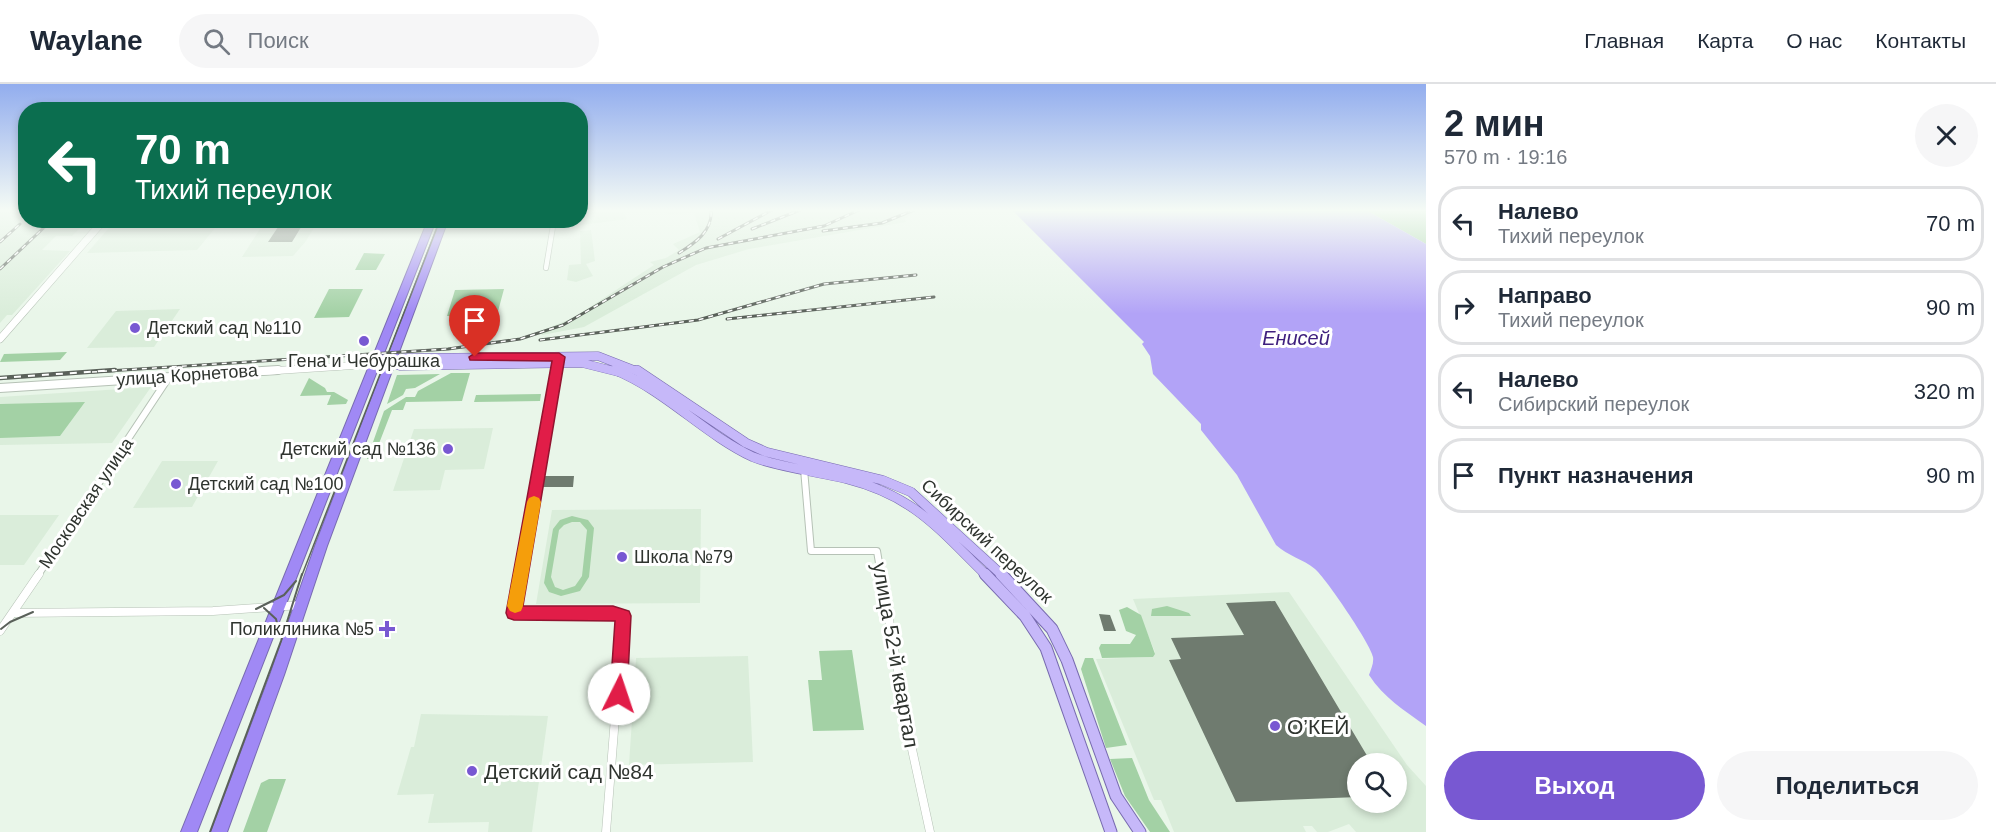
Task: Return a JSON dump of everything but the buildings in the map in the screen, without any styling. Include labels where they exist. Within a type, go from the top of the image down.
[{"type":"highway","points":[[189,832],[271,608],[375,364],[422,245]]},
{"type":"highway","points":[[219,832],[302,605],[321,546],[435,245]]},
{"type":"main road","points":[[0,339],[82,245]]},
{"type":"main road","name":"Сибирский переулок","points":[[375,364],[391,363],[400,366],[559,360],[598,356],[622,363],[656,381],[746,443],[766,453],[911,492],[930,514],[1030,613],[1052,629],[1116,796],[1140,832]]},
{"type":"main road","name":"Сибирский переулок","points":[[559,360],[594,364],[629,376],[648,386],[737,448],[764,461],[866,480]]},
{"type":"main road","name":"улица Корнетова","points":[[0,388],[375,364]]},
{"type":"main road","name":"Сибирский переулок","points":[[1030,613],[1046,648],[1111,832]]},
{"type":"street","points":[[546,268],[550,245]]},
{"type":"street","points":[[559,360],[514,613],[613,613],[623,616],[623,640],[606,832]]},
{"type":"street","name":"Московская улица","points":[[1,630],[169,376]]},
{"type":"street","name":"улица 52-й квартал","points":[[804,469],[811,551],[877,551],[910,740],[930,832]]},
{"type":"street","points":[[13,613],[213,611],[302,605]]},
{"type":"shaded area","points":[[0,245],[47,245],[42,250],[70,251],[12,315],[7,315],[0,323]]},
{"type":"shaded area","points":[[94,245],[201,245],[197,250],[87,253]]},
{"type":"shaded area","points":[[250,245],[303,245],[293,256],[242,257]]},
{"type":"shaded area","points":[[580,245],[593,245],[595,261],[586,264],[593,276],[576,282],[567,280],[569,265],[581,264]]},
{"type":"shaded area","points":[[674,245],[773,245],[749,249],[696,265],[584,327],[542,335],[541,331],[575,317],[654,265],[650,262],[666,258],[679,250]]},
{"type":"shaded area","name":"Детский сад №110","points":[[180,309],[154,347],[87,348],[116,311]]},
{"type":"shaded area","points":[[151,387],[112,443],[0,445],[0,397]]},
{"type":"shaded area","name":"Детский сад №136","points":[[493,428],[484,469],[445,470],[440,490],[393,491],[414,429]]},
{"type":"shaded area","name":"Детский сад №100","points":[[162,461],[218,461],[192,507],[133,508]]},
{"type":"shaded area","name":"Школа №79","points":[[701,509],[700,603],[536,604],[552,510]]},
{"type":"shaded area","points":[[0,515],[59,515],[24,565],[0,565]]},
{"type":"shaded area","points":[[1289,592],[1399,753],[1347,753],[1347,813],[1407,813],[1407,765],[1426,786],[1426,832],[1356,832],[1349,824],[1328,832],[1317,832],[1312,826],[1303,826],[1306,832],[1174,832],[1161,800],[1154,800],[1096,659],[1153,657],[1155,652],[1133,599]]},
{"type":"shaded area","points":[[748,656],[753,762],[629,765],[636,658]]},
{"type":"shaded area","name":"Детский сад №84","points":[[421,714],[548,716],[532,832],[488,832],[489,822],[428,823],[434,794],[397,795],[411,747],[414,747]]},
{"type":"green space","points":[[364,253],[385,254],[376,270],[355,270]]},
{"type":"green space","points":[[329,289],[363,289],[349,317],[314,318]]},
{"type":"green space","points":[[504,289],[497,315],[447,316],[455,290]]},
{"type":"green space","points":[[67,352],[60,360],[0,362],[4,354]]},
{"type":"green space","points":[[451,373],[470,373],[462,401],[406,402],[403,410],[392,410],[373,459],[367,459],[384,411],[406,397],[415,397],[418,391]]},
{"type":"green space","points":[[440,374],[415,388],[406,389],[403,395],[387,404],[397,375]]},
{"type":"green space","points":[[309,378],[325,388],[327,392],[334,392],[348,400],[346,404],[327,405],[331,395],[300,396]]},
{"type":"green space","points":[[541,394],[540,401],[474,402],[476,395]]},
{"type":"green space","points":[[85,402],[60,436],[0,438],[0,404]]},
{"type":"green space","points":[[572,516],[588,520],[594,528],[589,577],[580,591],[561,596],[549,592],[544,583],[553,529],[560,520]],"holes":[[[580,522],[587,530],[582,576],[575,586],[563,590],[555,587],[551,577],[559,530],[564,525]]]},
{"type":"green space","points":[[1167,606],[1189,613],[1191,616],[1151,616],[1152,609]]},
{"type":"green space","points":[[1127,607],[1141,615],[1155,654],[1153,657],[1102,658],[1099,648],[1101,644],[1130,644],[1136,635],[1126,631],[1119,610]]},
{"type":"green space","points":[[852,650],[864,730],[813,731],[808,680],[822,680],[819,651]]},
{"type":"green space","points":[[1085,658],[1093,658],[1127,745],[1106,748],[1081,669]]},
{"type":"green space","points":[[1132,758],[1149,800],[1170,832],[1150,832],[1125,796],[1110,759]]},
{"type":"green space","points":[[269,779],[286,779],[267,832],[243,832],[261,783]]},
{"type":"water","name":"Енисей","points":[[1047,245],[1426,245],[1426,726],[1395,703],[1369,675],[1373,662],[1371,650],[1347,612],[1315,569],[1276,545],[1237,475],[1201,430],[1201,424],[1153,374],[1150,356],[1142,344],[1144,342]]},
{"type":"tram line","points":[[302,575],[430,245]]},
{"type":"tram line","points":[[210,832],[281,641],[302,574]]},
{"type":"tram line","points":[[256,609],[284,595],[296,581]]},
{"type":"tram line","points":[[264,608],[276,619],[280,635]]},
{"type":"tram line","points":[[1,629],[10,622],[33,612]]},
{"type":"railway","points":[[0,269],[26,245]]},
{"type":"railway","points":[[679,253],[691,245]]},
{"type":"railway","points":[[92,372],[448,349],[520,339],[563,325],[663,267],[706,248],[723,245]]},
{"type":"railway","points":[[540,340],[698,320],[824,284],[916,275]]},
{"type":"railway","points":[[727,319],[934,297]]},
{"type":"railway","points":[[0,378],[115,370]]},
{"type":"slow traffic","points":[[515,606],[534,502]]},
{"type":"place","name":"Детский сад №110","points":[[135,328]]},
{"type":"place","name":"Гена и Чебурашка","points":[[364,341]]},
{"type":"place","name":"Детский сад №136","points":[[448,449]]},
{"type":"place","name":"Детский сад №100","points":[[176,484]]},
{"type":"place","name":"Школа №79","points":[[622,557]]},
{"type":"place","name":"Поликлиника №5","points":[[387,629]]},
{"type":"place","name":"О’КЕЙ","points":[[1275,726]]},
{"type":"place","name":"Детский сад №84","points":[[472,771]]},
{"type":"route","points":[[475,357],[559,357],[514,613],[613,613],[623,616],[619,694]]}]
